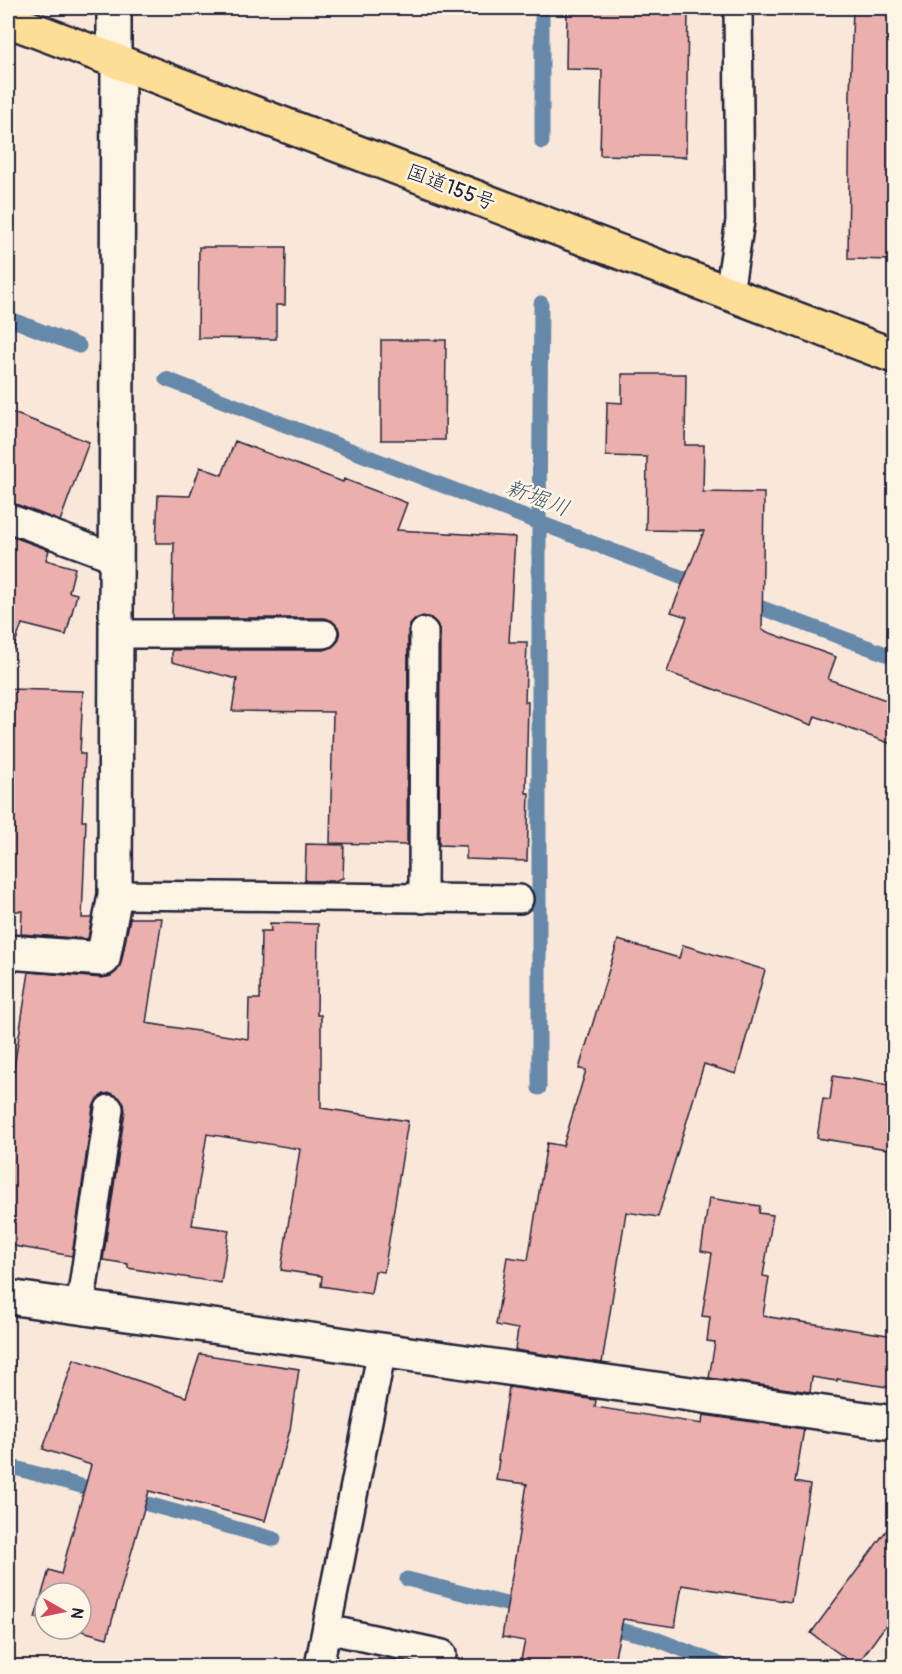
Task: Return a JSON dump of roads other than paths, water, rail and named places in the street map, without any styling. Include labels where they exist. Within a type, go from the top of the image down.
[{"type":"highway","name":"国道155号","points":[[8,20],[894,356]]},
{"type":"street","points":[[8,952],[102,959],[115,895],[116,61],[114,8]]},
{"type":"street","points":[[8,1297],[894,1423]]},
{"type":"lane","points":[[729,292],[740,221],[738,8]]},
{"type":"lane","points":[[8,518],[116,558]]},
{"type":"lane","points":[[423,899],[424,632]]},
{"type":"lane","points":[[116,634],[324,634]]},
{"type":"lane","points":[[115,895],[519,899]]},
{"type":"lane","points":[[80,1308],[109,1109]]},
{"type":"lane","points":[[319,1666],[382,1350]]},
{"type":"lane","points":[[327,1629],[442,1654],[440,1666]]},
{"type":"waterway","points":[[542,8],[542,142]]},
{"type":"waterway","points":[[539,1088],[541,303]]},
{"type":"waterway","name":"新堀川","points":[[8,318],[79,346]]},
{"type":"waterway","name":"新堀川","points":[[166,379],[704,586]]},
{"type":"waterway","name":"新堀川","points":[[743,601],[894,657]]},
{"type":"waterway","points":[[8,1466],[103,1492]]},
{"type":"waterway","points":[[126,1498],[274,1539]]},
{"type":"waterway","points":[[407,1579],[526,1609]]},
{"type":"waterway","points":[[602,1626],[651,1637],[724,1666]]}]
